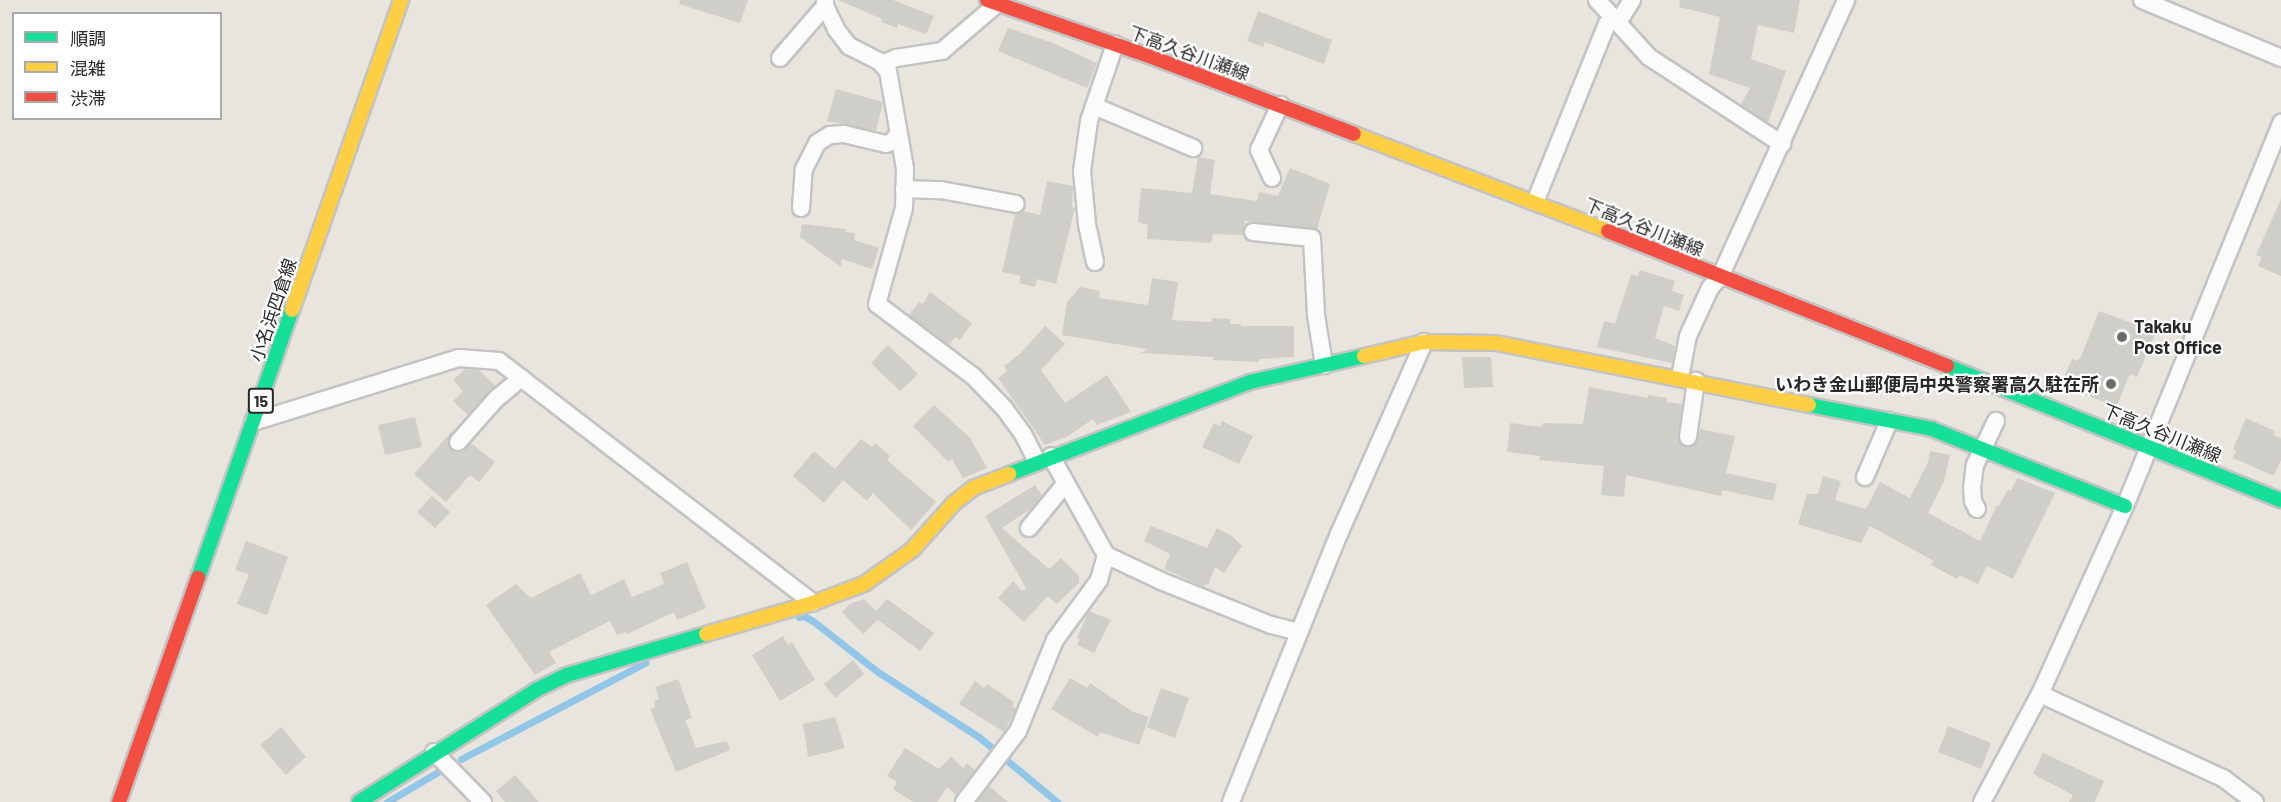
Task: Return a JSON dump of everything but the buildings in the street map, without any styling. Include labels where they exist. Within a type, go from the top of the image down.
[{"type":"main road","name":"小名浜四倉線","points":[[120,802],[401,0]]},
{"type":"main road","name":"下高久谷川瀬線","points":[[1001,3],[1280,105],[1535,202],[2281,500]]},
{"type":"main road","points":[[359,802],[406,774],[434,752],[536,690],[567,675],[813,603],[864,584],[912,550],[954,503],[973,488],[1250,382],[1424,342],[1496,343],[1688,379],[1932,429],[2125,506]]},
{"type":"street","points":[[1597,0],[1649,57],[1782,144]]},
{"type":"street","points":[[1535,202],[1607,24],[1622,16],[1632,0]]},
{"type":"street","points":[[1688,437],[1688,336],[1710,288],[1720,277],[1846,0]]},
{"type":"street","points":[[2142,0],[2281,58]]},
{"type":"street","points":[[780,58],[825,3],[836,28],[849,46],[882,64],[888,71],[905,168],[904,208],[877,304],[973,376],[1004,408],[1023,434],[1066,483],[1106,555],[1161,581],[1271,625],[1299,632]]},
{"type":"street","points":[[882,64],[896,58],[942,51],[951,46],[1001,3]]},
{"type":"street","points":[[1095,262],[1087,224],[1082,171],[1094,106],[1115,44]]},
{"type":"street","points":[[1272,178],[1259,150],[1280,105]]},
{"type":"street","points":[[1094,106],[1193,148]]},
{"type":"street","points":[[1982,802],[2040,694],[2125,506],[2147,447],[2281,123]]},
{"type":"street","points":[[801,208],[804,169],[817,143],[830,135],[844,134],[886,144],[898,134]]},
{"type":"street","points":[[904,189],[941,190],[1017,204]]},
{"type":"street","points":[[1253,232],[1312,238],[1316,315],[1324,365]]},
{"type":"street","points":[[1231,802],[1339,534],[1424,342]]},
{"type":"street","points":[[254,422],[458,358],[499,361],[813,603]]},
{"type":"street","points":[[458,442],[496,399],[521,378]]},
{"type":"street","points":[[1977,509],[1972,501],[1975,465],[1996,420]]},
{"type":"street","points":[[1865,477],[1889,421]]},
{"type":"street","points":[[1029,528],[1066,483]]},
{"type":"street","points":[[964,802],[1018,731],[1055,640],[1099,580],[1106,555]]},
{"type":"street","points":[[2040,694],[2223,778],[2255,802]]},
{"type":"street","points":[[434,752],[483,802]]},
{"type":"waterway","points":[[799,617],[804,616],[813,621],[878,672],[979,737],[1057,802]]},
{"type":"waterway","points":[[461,759],[645,663]]},
{"type":"waterway","points":[[387,802],[438,772]]},
{"type":"traffic: fast","points":[[198,578],[292,310]]},
{"type":"traffic: fast","points":[[1009,474],[1250,382],[1364,356]]},
{"type":"traffic: fast","points":[[1947,366],[2281,500]]},
{"type":"traffic: fast","points":[[1809,405],[1932,429],[2125,506]]},
{"type":"traffic: fast","points":[[359,802],[536,690],[567,675],[706,634]]},
{"type":"traffic: slow","points":[[292,310],[401,0]]},
{"type":"traffic: slow","points":[[1354,134],[1608,231]]},
{"type":"traffic: slow","points":[[1364,356],[1424,342],[1496,343],[1809,405]]},
{"type":"traffic: slow","points":[[706,634],[813,603],[864,584],[912,550],[954,503],[973,488],[1009,474]]},
{"type":"traffic: jam","points":[[987,0],[1149,56],[1354,134]]},
{"type":"traffic: jam","points":[[1608,231],[1947,366]]},
{"type":"traffic: jam","points":[[119,802],[198,578]]},
{"type":"place","name":"Takaku Post Office","points":[[2122,337]]},
{"type":"place","name":"いわき金山郵便局中央警察署高久駐在所","points":[[2111,384]]}]
